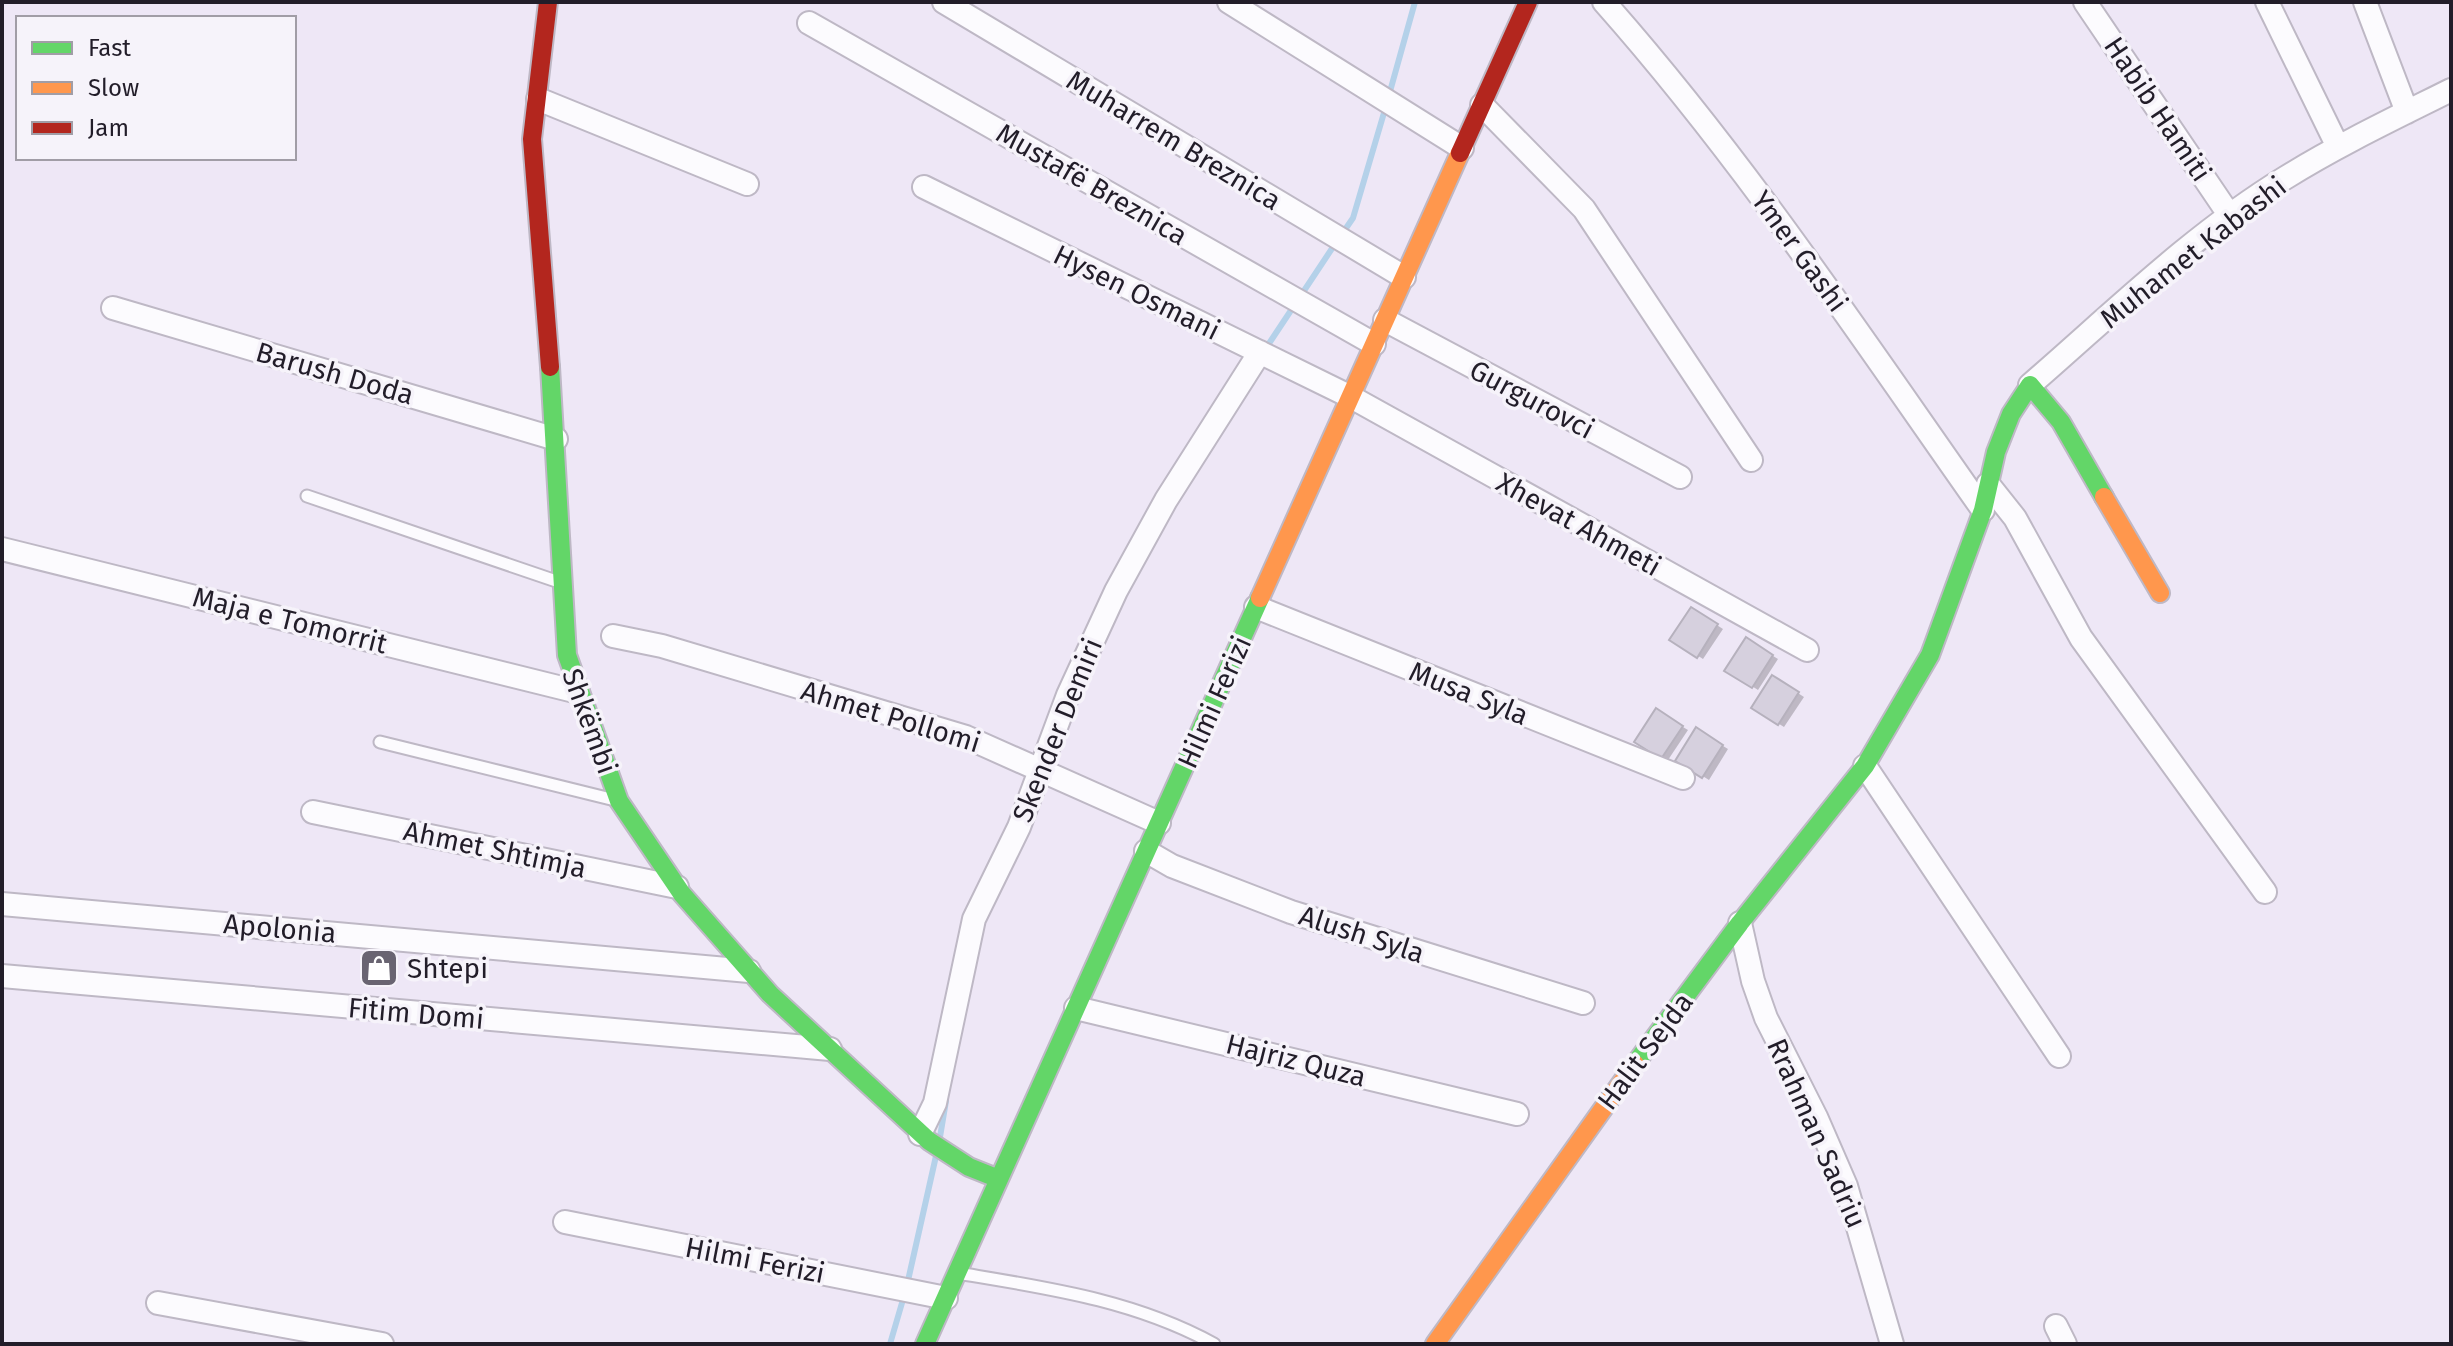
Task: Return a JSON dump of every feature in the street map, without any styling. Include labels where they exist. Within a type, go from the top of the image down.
[{"type":"street","name":"Shkëmbi","points":[[548,2],[532,139],[566,584],[567,655],[619,801],[677,887],[749,971],[924,1138],[950,1155],[999,1179]]},
{"type":"street","name":"Muharrem Breznica","points":[[944,2],[1404,277]]},
{"type":"street","points":[[1229,2],[1462,148]]},
{"type":"street","name":"Hilmi Ferizi","points":[[925,1344],[1528,2]]},
{"type":"street","name":"Ymer Gashi","points":[[1604,2],[1669,75],[1780,222],[1983,510]]},
{"type":"street","name":"Habib Hamiti","points":[[2085,2],[2230,216]]},
{"type":"street","points":[[2267,2],[2338,147]]},
{"type":"street","points":[[2365,2],[2407,112]]},
{"type":"street","name":"Mustafë Breznica","points":[[809,23],[1374,344]]},
{"type":"street","name":"Muhamet Kabashi","points":[[1983,510],[1988,484],[2011,414],[2030,385],[2230,216],[2283,179],[2338,147],[2451,90]]},
{"type":"street","points":[[538,99],[747,184]]},
{"type":"street","points":[[1482,105],[1584,209],[1751,460]]},
{"type":"street","name":"Hysen Osmani","points":[[924,187],[1351,397]]},
{"type":"street","name":"Barush Doda","points":[[113,308],[556,439]]},
{"type":"street","name":"Gurgurovci","points":[[1385,320],[1680,477]]},
{"type":"street","name":"Skender Demiri","points":[[924,1138],[935,1103],[954,997],[974,919],[1048,772],[1068,695],[1116,591],[1180,476],[1265,355]]},
{"type":"street","points":[[2030,385],[2061,422],[2160,593]]},
{"type":"street","name":"Xhevat Ahmeti","points":[[1351,397],[1807,650]]},
{"type":"street","points":[[1988,484],[2015,518],[2081,638],[2265,892]]},
{"type":"street","name":"Halit Sejda","points":[[1435,1344],[1585,1131],[1740,923],[1865,766],[1930,655],[1983,510]]},
{"type":"street","name":"Maja e Tomorrit","points":[[2,549],[578,692]]},
{"type":"street","name":"Musa Syla","points":[[1256,607],[1683,778]]},
{"type":"street","name":"Ahmet Pollomi","points":[[613,636],[662,646],[966,737],[1159,823]]},
{"type":"street","points":[[1865,766],[2059,1056]]},
{"type":"street","name":"Ahmet Shtimja","points":[[313,812],[677,887]]},
{"type":"street","name":"Alush Syla","points":[[1146,851],[1172,866],[1291,912],[1583,1003]]},
{"type":"street","name":"Apolonia","points":[[2,904],[749,971]]},
{"type":"street","name":"Rrahman Sadriu","points":[[1740,923],[1753,981],[1766,1018],[1816,1117],[1846,1186],[1892,1344]]},
{"type":"street","name":"Fitim Domi","points":[[2,976],[830,1049]]},
{"type":"street","name":"Hajriz Quza","points":[[1076,1008],[1517,1114]]},
{"type":"street","name":"Hilmi Ferizi","points":[[565,1222],[946,1298]]},
{"type":"street","points":[[158,1303],[259,1318],[382,1344]]},
{"type":"lane","points":[[307,496],[566,584]]},
{"type":"lane","points":[[380,742],[619,801]]},
{"type":"lane","points":[[957,1273],[1083,1294],[1176,1323],[1214,1344]]},
{"type":"building","points":[[1691,607],[1718,624],[1697,658],[1669,640]]},
{"type":"building","points":[[1746,637],[1773,655],[1752,688],[1724,671]]},
{"type":"building","points":[[1772,675],[1799,692],[1778,725],[1751,708]]},
{"type":"building","points":[[1656,708],[1683,726],[1661,759],[1634,742]]},
{"type":"building","points":[[1696,727],[1723,745],[1702,778],[1675,761]]},
{"type":"waterway","points":[[1389,95],[1415,2]]},
{"type":"waterway","points":[[1342,234],[1353,218],[1386,106]]},
{"type":"waterway","points":[[1264,351],[1335,244]]},
{"type":"waterway","points":[[940,1137],[946,1101]]},
{"type":"waterway","points":[[907,1285],[936,1156]]},
{"type":"waterway","points":[[890,1344],[904,1296]]},
{"type":"traffic: fast","points":[[550,367],[567,655],[619,801],[682,894],[770,994],[929,1141],[969,1167],[999,1179]]},
{"type":"traffic: fast","points":[[1635,1064],[1740,923],[1865,766],[1930,655],[1983,510],[1996,452],[2011,414],[2030,385],[2061,422],[2104,497]]},
{"type":"traffic: fast","points":[[925,1344],[1260,598]]},
{"type":"traffic: slow","points":[[1260,598],[1460,153]]},
{"type":"traffic: slow","points":[[2104,497],[2160,593]]},
{"type":"traffic: slow","points":[[1435,1344],[1635,1064]]},
{"type":"traffic: jam","points":[[548,2],[532,139],[550,367]]},
{"type":"traffic: jam","points":[[1460,153],[1528,2]]},
{"type":"place","name":"Shtepi","points":[[379,968]]}]
